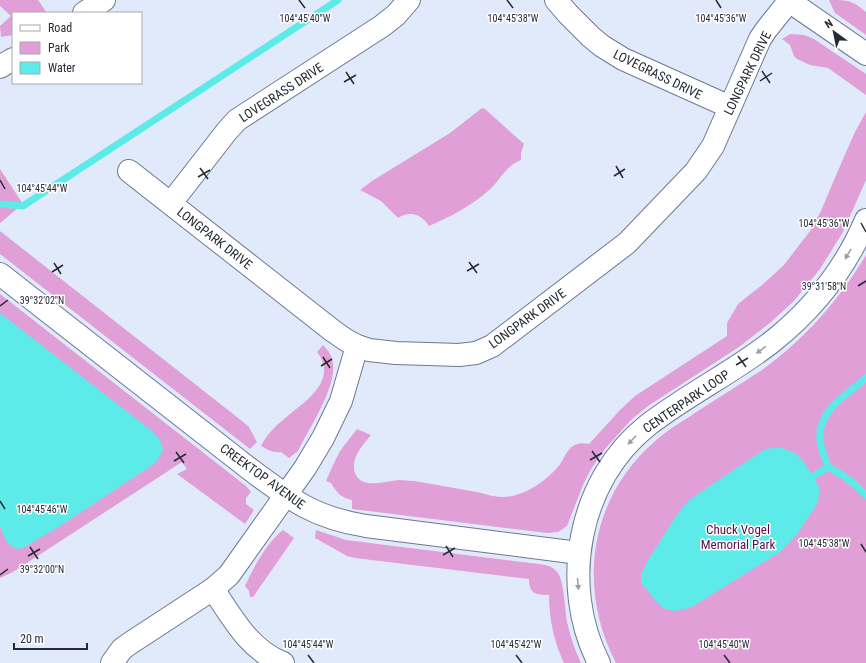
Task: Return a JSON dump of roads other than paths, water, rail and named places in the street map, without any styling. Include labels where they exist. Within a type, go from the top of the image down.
[{"type":"street","points":[[86,12],[104,0]]},
{"type":"street","name":"LOVEGRASS DRIVE","points":[[171,203],[237,120],[382,26],[396,15],[409,0]]},
{"type":"street","name":"LOVEGRASS DRIVE","points":[[556,0],[591,37],[623,59],[730,107]]},
{"type":"street","points":[[790,1],[866,54]]},
{"type":"street","name":"LONGPARK DRIVE","points":[[129,171],[337,334],[357,346],[369,350],[396,353],[453,355],[476,353],[492,346],[619,250],[634,237],[701,164],[713,146],[760,39],[790,1]]},
{"type":"street","name":"CENTERPARK LOOP","points":[[599,663],[589,642],[582,614],[578,576],[579,553],[584,526],[593,499],[609,469],[624,449],[648,425],[764,348],[791,325],[819,296],[834,277],[849,253],[866,220]]},
{"type":"street","name":"CREEKTOP AVENUE","points":[[0,274],[285,495],[321,515],[357,525],[579,553]]},
{"type":"street","points":[[112,663],[122,649],[213,589],[229,575],[305,468],[334,418],[344,391],[357,346]]},
{"type":"street","points":[[213,589],[248,639],[261,651],[283,663]]},
{"type":"water","points":[[0,313],[152,431],[160,440],[163,450],[157,461],[148,468],[57,528],[23,548],[16,549],[5,539],[0,526]]},
{"type":"water","points":[[782,448],[795,453],[804,462],[819,487],[817,504],[798,533],[780,552],[690,608],[674,611],[663,608],[641,583],[641,575],[647,562],[676,516],[689,500],[765,449]]},
{"type":"waterway","points":[[0,204],[23,206],[338,0]]},
{"type":"waterway","points":[[866,378],[835,404],[823,420],[820,430],[822,450],[828,467],[839,473],[866,495]]},
{"type":"waterway","points":[[805,481],[828,467]]},
{"type":"park label","name":"Chuck Vogel Memorial Park","points":[[738,536]]}]
